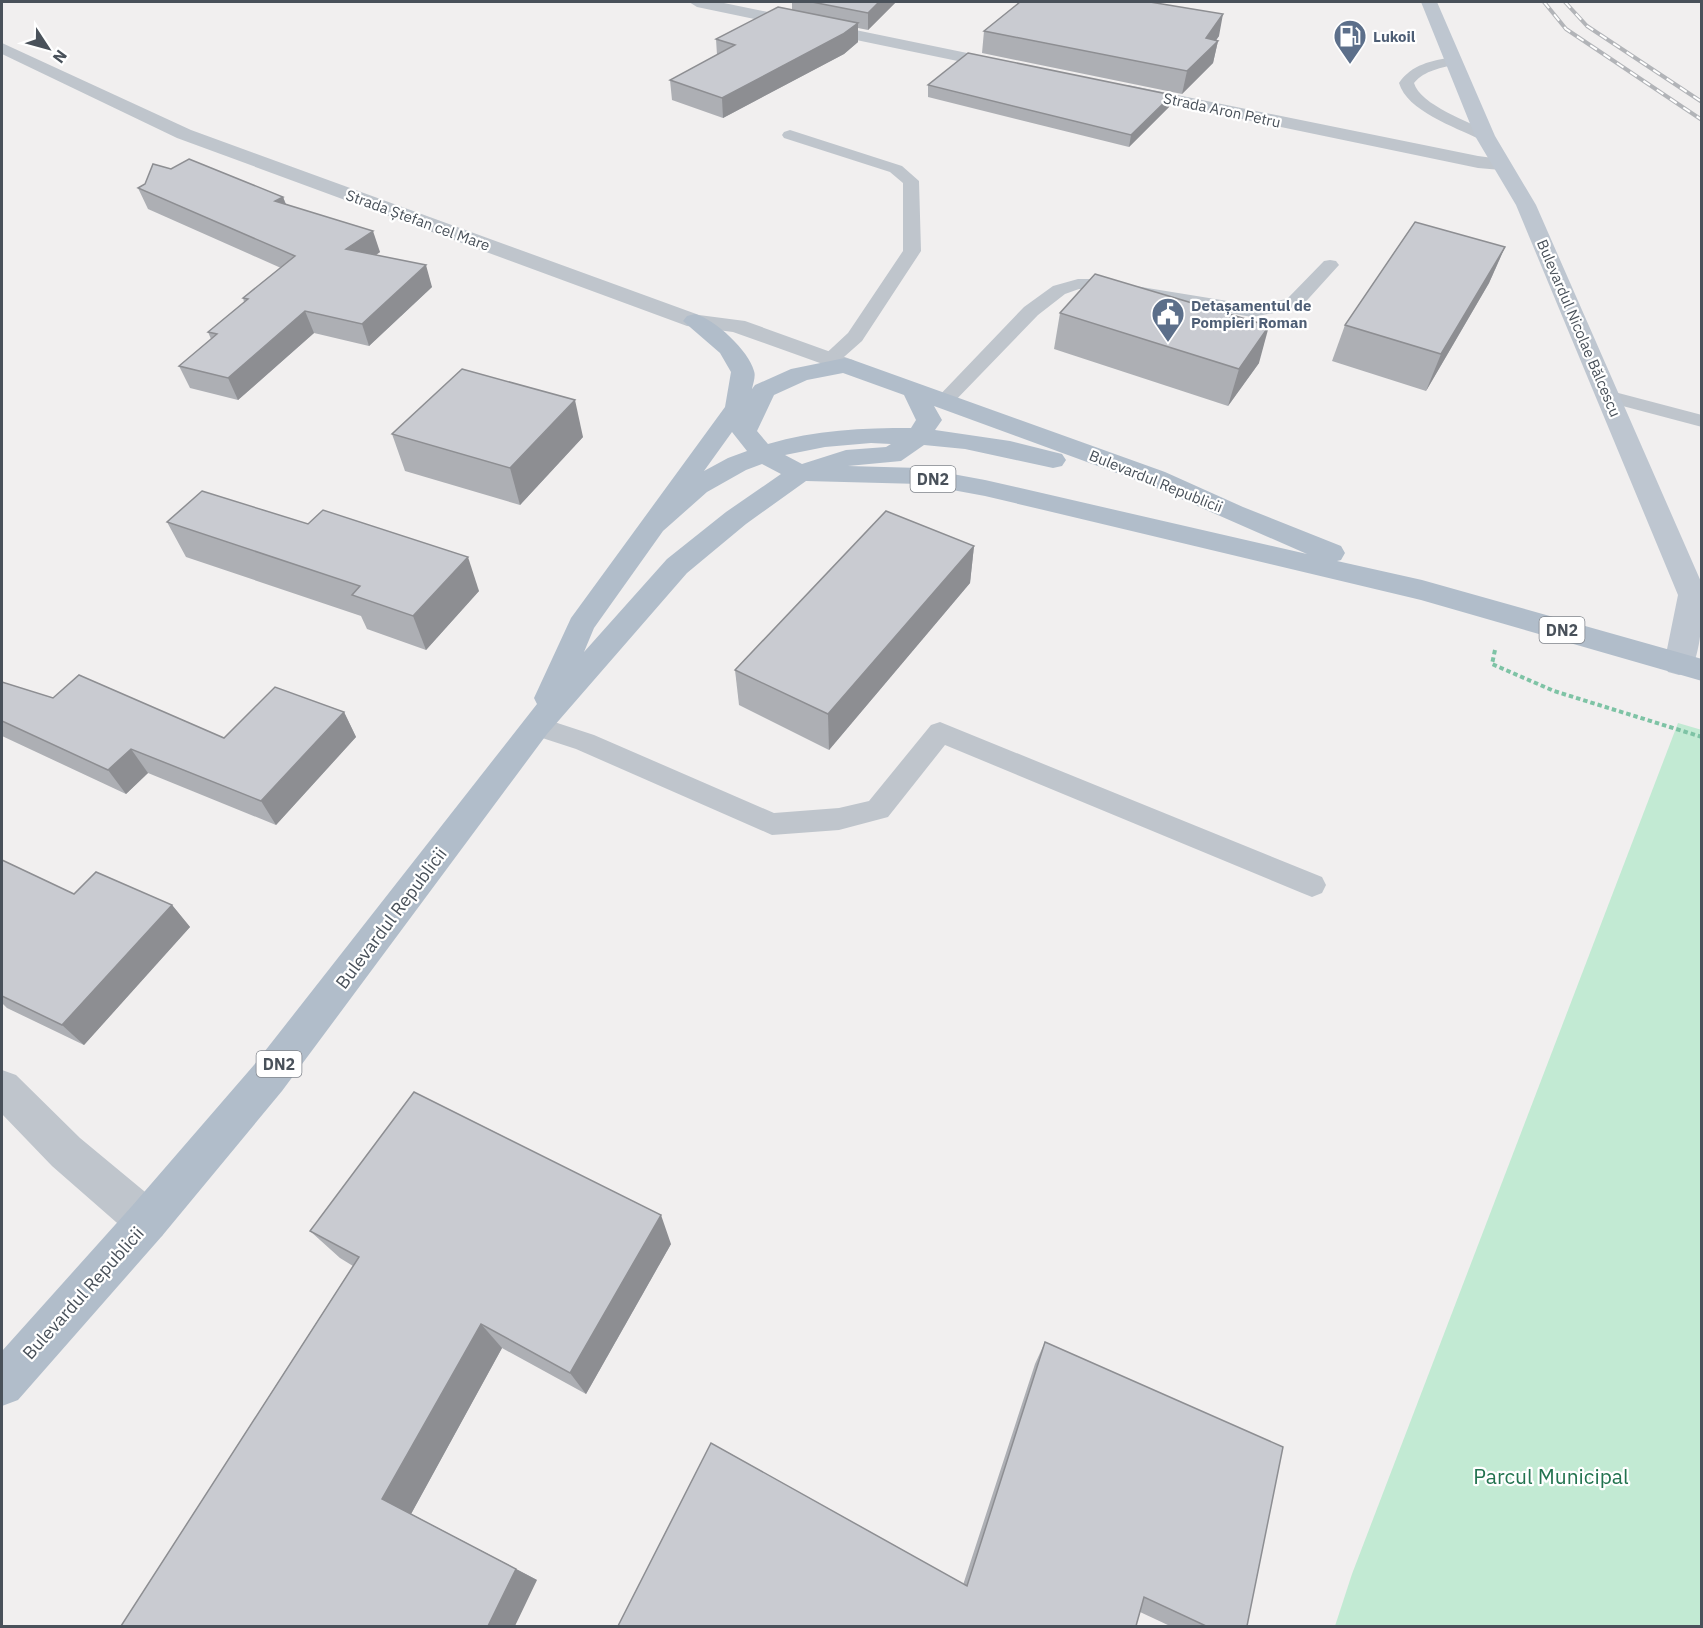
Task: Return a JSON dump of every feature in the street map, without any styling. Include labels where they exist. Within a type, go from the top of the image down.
[{"type":"main road","name":"Bulevardul Nicolae Bălcescu","points":[[1429,2],[1485,136],[1526,205],[1692,595],[1690,667]]},
{"type":"main road","points":[[695,321],[730,349],[743,372],[737,407]]},
{"type":"main road","points":[[649,528],[737,407],[764,390],[800,374],[837,362]]},
{"type":"main road","name":"Bulevardul Republicii","points":[[837,362],[1156,478],[1233,513]]},
{"type":"main road","name":"Bulevardul Republicii","points":[[764,390],[744,432],[764,455],[800,474],[920,476],[985,488],[1422,590]]},
{"type":"main road","points":[[800,474],[846,458],[892,455],[919,436],[929,420],[915,391]]},
{"type":"main road","name":"Bulevardul Republicii","points":[[649,528],[698,486],[741,463],[792,446],[846,437],[945,437],[1030,453],[1233,513]]},
{"type":"main road","name":"Bulevardul Republicii","points":[[2,1383],[147,1221],[268,1078],[536,726],[678,566],[736,518],[800,474]]},
{"type":"main road","name":"DN2","points":[[1233,513],[1422,590],[1690,667]]},
{"type":"main road","name":"DN2","points":[[536,726],[581,625],[649,528]]},
{"type":"street","points":[[697,2],[1021,69]]},
{"type":"street","points":[[763,15],[780,2]]},
{"type":"street","name":"Strada Ștefan cel Mare","points":[[2,48],[184,134],[695,321],[737,326],[837,362]]},
{"type":"street","name":"Strada Aron Petru","points":[[1114,88],[1478,162],[1501,164]]},
{"type":"street","points":[[2,1088],[66,1152],[147,1221]]},
{"type":"lane","points":[[1453,62],[1422,68],[1412,74],[1406,83],[1409,93],[1422,104],[1485,136]]},
{"type":"lane","points":[[790,135],[896,169],[911,182],[912,251],[837,362]]},
{"type":"lane","points":[[945,401],[1030,311],[1059,290],[1078,284],[1092,284],[1252,311],[1293,304],[1330,265]]},
{"type":"lane","points":[[1608,396],[1701,421]]},
{"type":"lane","points":[[536,726],[585,742],[772,824],[839,819],[878,809],[940,732],[1312,885]]},
{"type":"path","points":[[1502,613],[1492,664],[1554,691],[1701,737]]},
{"type":"green space","name":"Parcul Municipal","points":[[1678,723],[1702,730],[1701,1626],[1335,1626],[1352,1574]]},
{"type":"building","points":[[812,2],[879,2],[868,13]]},
{"type":"building","points":[[1020,2],[1150,2],[1223,14],[1206,38],[1218,41],[1187,71],[984,31]]},
{"type":"building","points":[[778,7],[858,23],[843,34],[722,98],[670,80],[735,45],[716,39]]},
{"type":"building","points":[[968,53],[1172,95],[1131,135],[928,85]]},
{"type":"building","points":[[189,159],[283,197],[275,201],[373,231],[346,249],[426,265],[362,324],[305,311],[228,378],[179,366],[217,334],[208,332],[248,299],[243,298],[295,256],[138,188],[145,184],[153,164],[171,169]]},
{"type":"building","points":[[1415,222],[1505,247],[1441,354],[1345,325]]},
{"type":"building","points":[[1095,274],[1269,326],[1239,369],[1060,313]]},
{"type":"building","points":[[462,369],[575,400],[510,468],[392,434]]},
{"type":"building","points":[[202,491],[308,524],[323,510],[468,557],[413,616],[352,595],[360,586],[167,522]]},
{"type":"building","points":[[886,511],[974,546],[828,714],[735,670]]},
{"type":"building","points":[[79,675],[224,738],[275,687],[344,712],[261,801],[131,749],[108,770],[2,721],[2,682],[53,698]]},
{"type":"building","points":[[2,860],[74,894],[96,872],[172,905],[62,1025],[2,996]]},
{"type":"building","points":[[414,1092],[661,1215],[570,1373],[481,1324],[382,1499],[516,1569],[488,1626],[121,1626],[359,1257],[310,1231]]},
{"type":"building","points":[[1045,1342],[1283,1447],[1247,1626],[1206,1626],[1144,1597],[1136,1626],[618,1626],[711,1443],[967,1586]]},
{"type":"railway","points":[[1544,2],[1566,29],[1702,120]]},
{"type":"railway","points":[[1565,2],[1587,26],[1702,102]]},
{"type":"place","name":"Lukoil","points":[[1350,65]]},
{"type":"place","name":"Detașamentul de Pompieri Roman","points":[[1168,343]]}]
